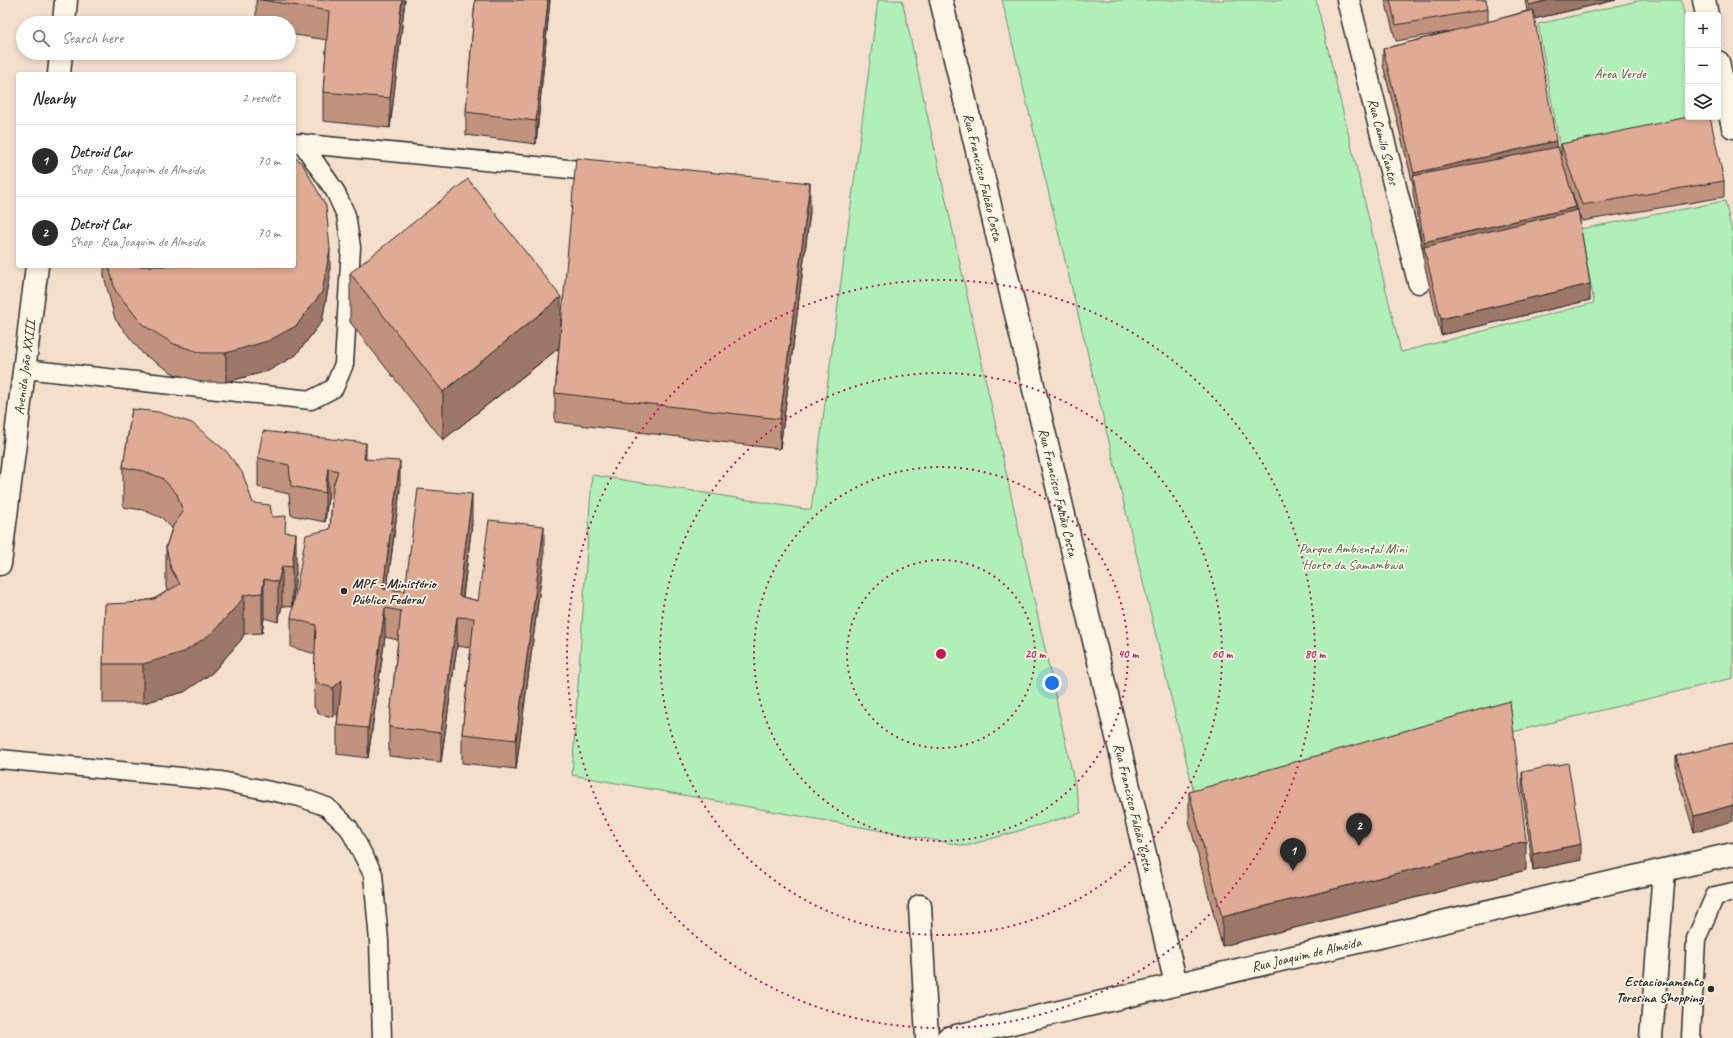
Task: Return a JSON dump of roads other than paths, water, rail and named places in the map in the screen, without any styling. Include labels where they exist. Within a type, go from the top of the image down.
[{"type":"street","points":[[65,16],[66,0]]},
{"type":"street","name":"Rua Francisco Falcão Costa","points":[[941,0],[1176,984]]},
{"type":"street","name":"Rua Camilo Santos","points":[[1348,0],[1419,282]]},
{"type":"street","points":[[1704,0],[1706,12]]},
{"type":"street","points":[[59,72],[60,60]]},
{"type":"street","points":[[1721,75],[1733,127]]},
{"type":"street","name":"Avenida João XXIII","points":[[0,564],[37,268]]},
{"type":"street","name":"Rua Joaquim de Almeida","points":[[948,1038],[1733,854]]},
{"type":"street","points":[[1652,1038],[1664,870]]},
{"type":"street","points":[[920,906],[927,1038]]},
{"type":"lane","points":[[298,143],[616,173]]},
{"type":"lane","points":[[24,369],[311,400],[334,388],[344,364],[351,247],[346,215],[338,197],[298,143]]},
{"type":"lane","points":[[0,759],[221,781],[300,797],[327,807],[349,828],[373,874],[379,941],[382,1038]]},
{"type":"lane","points":[[1691,1038],[1696,939],[1715,896],[1733,892]]},
{"type":"place","name":"MPF - Ministério Público Federal","points":[[344,591]]},
{"type":"place","name":"Detroit Car","points":[[1359,846]]},
{"type":"place","name":"Detroid Car","points":[[1293,871]]},
{"type":"place","name":"Estacionamento Teresina Shopping","points":[[1711,989]]},
{"type":"park label","name":"Área Verde","points":[[1620,73]]},
{"type":"park label","name":"Parque Ambiental Mini Horto da Samambaia","points":[[1353,556]]}]
